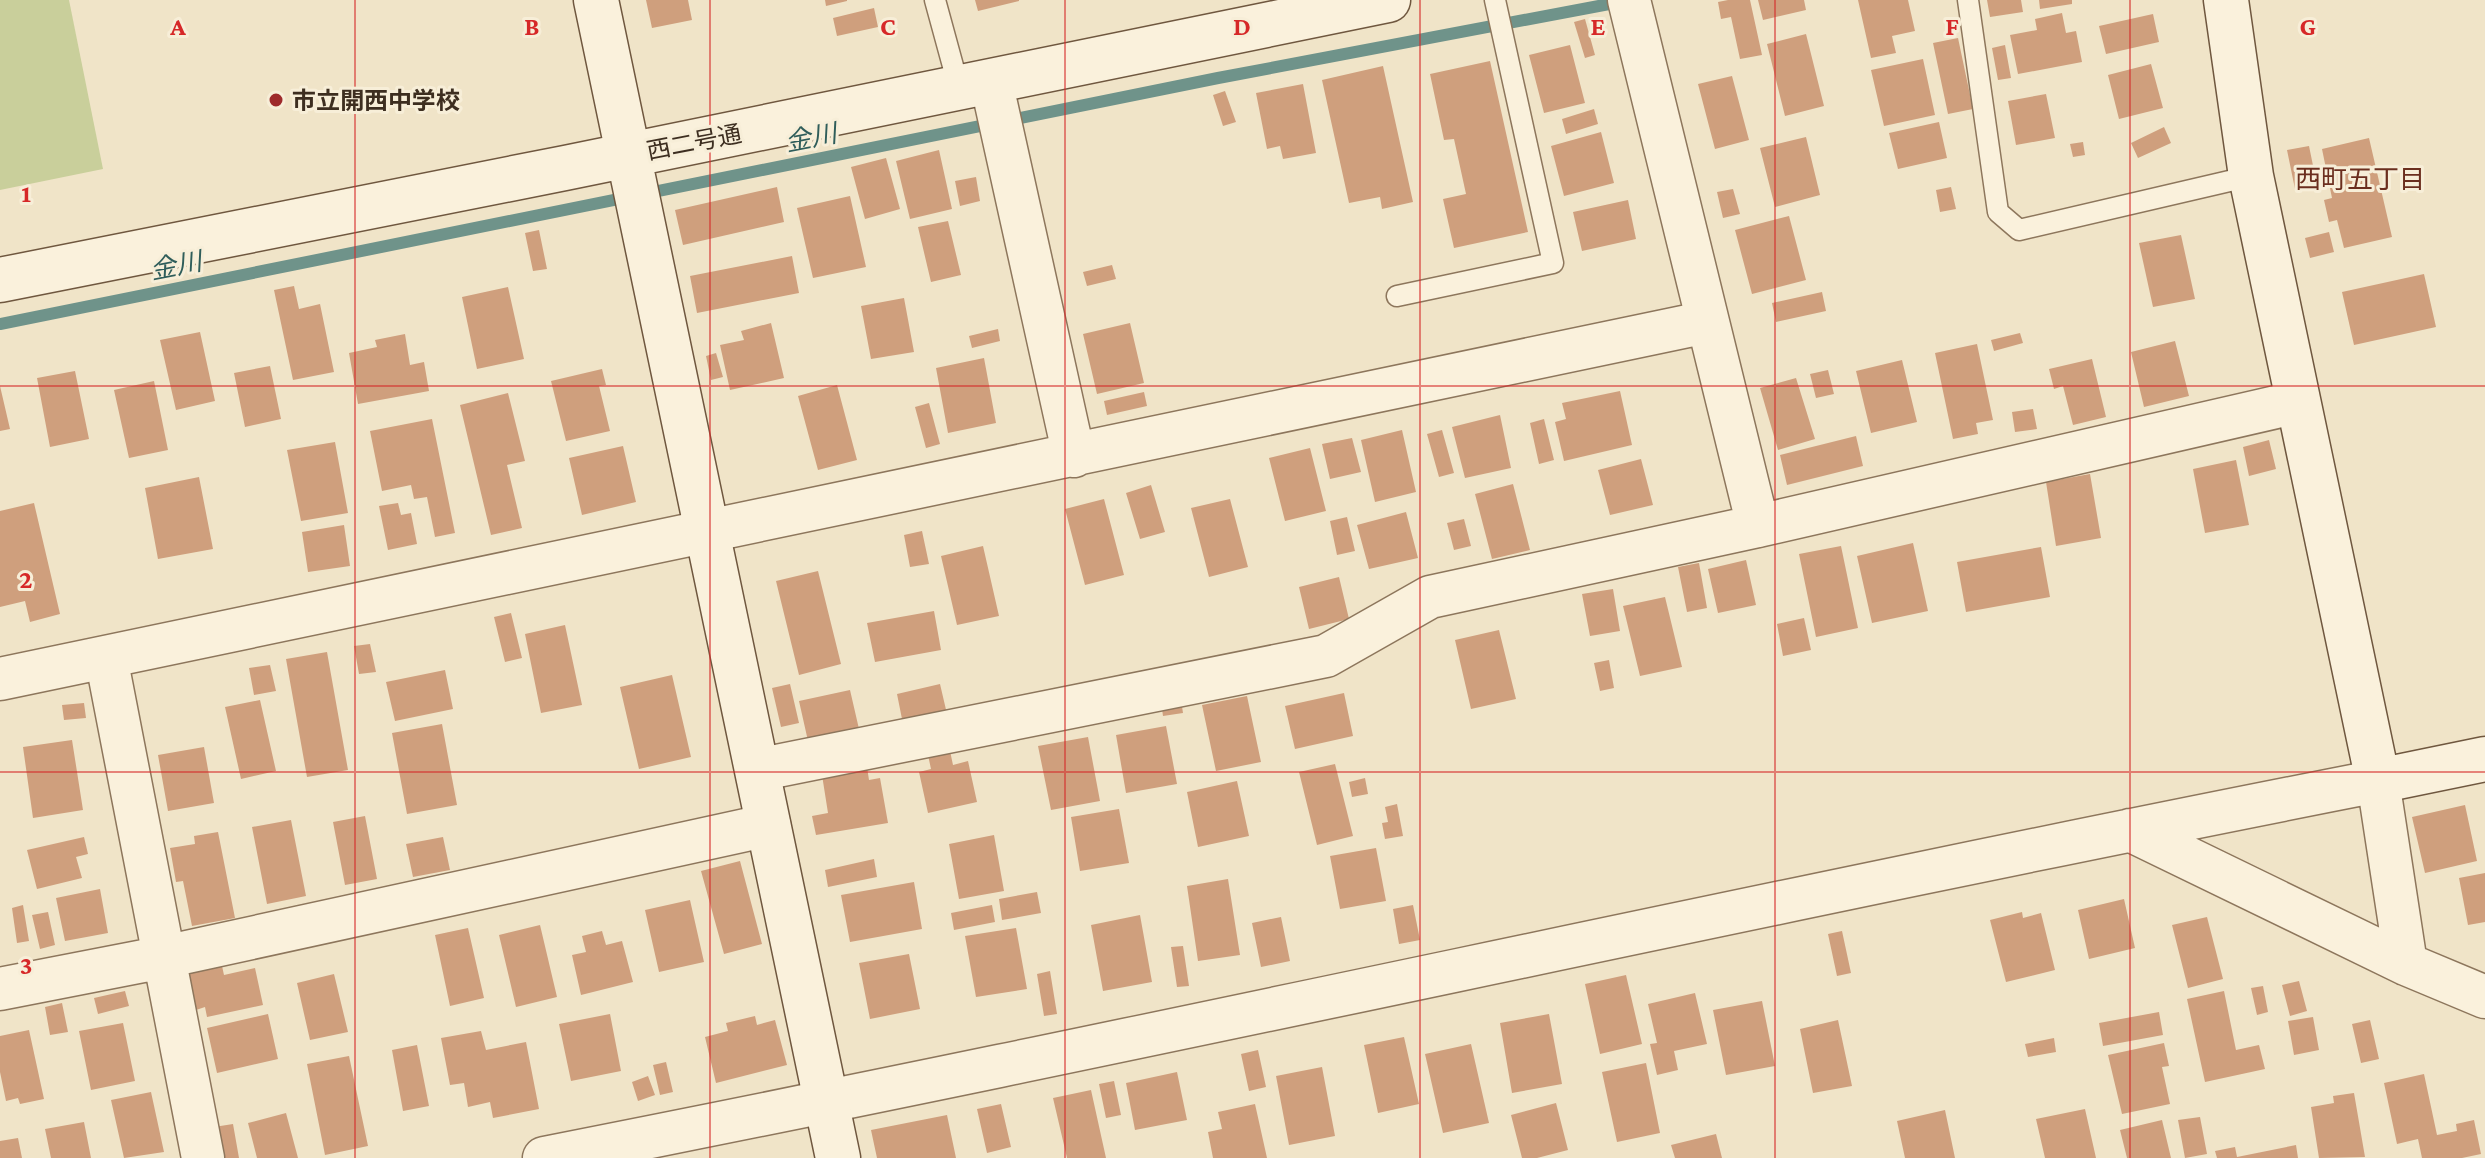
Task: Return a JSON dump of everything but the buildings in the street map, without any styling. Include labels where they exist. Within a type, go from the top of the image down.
[{"type":"street","points":[[596,0],[838,1158]]},
{"type":"street","name":"西二号通","points":[[0,280],[627,156],[1388,0]]},
{"type":"street","points":[[1629,0],[1758,526]]},
{"type":"street","points":[[2226,0],[2251,176],[2378,781],[2406,964]]},
{"type":"street","points":[[975,85],[1074,456]]},
{"type":"street","points":[[0,679],[1707,322]]},
{"type":"street","points":[[757,770],[1326,656],[1430,597],[1758,526],[2298,402]]},
{"type":"street","points":[[106,657],[203,1158]]},
{"type":"street","points":[[544,1158],[2485,759]]},
{"type":"street","points":[[0,989],[164,957],[769,825]]},
{"type":"street","points":[[2130,830],[2406,964],[2485,997]]},
{"type":"lane","points":[[935,0],[975,85]]},
{"type":"lane","points":[[1397,296],[1553,263],[1495,0]]},
{"type":"lane","points":[[1968,0],[1998,212],[2019,230],[2251,176]]},
{"type":"green space","points":[[0,0],[69,0],[103,169],[0,190]]},
{"type":"waterway","name":"金川","points":[[0,324],[1218,78],[1625,1]]},
{"type":"place","name":"市立開西中学校","points":[[276,100]]},
{"type":"district","name":"西町五丁目","points":[[2360,179]]}]
